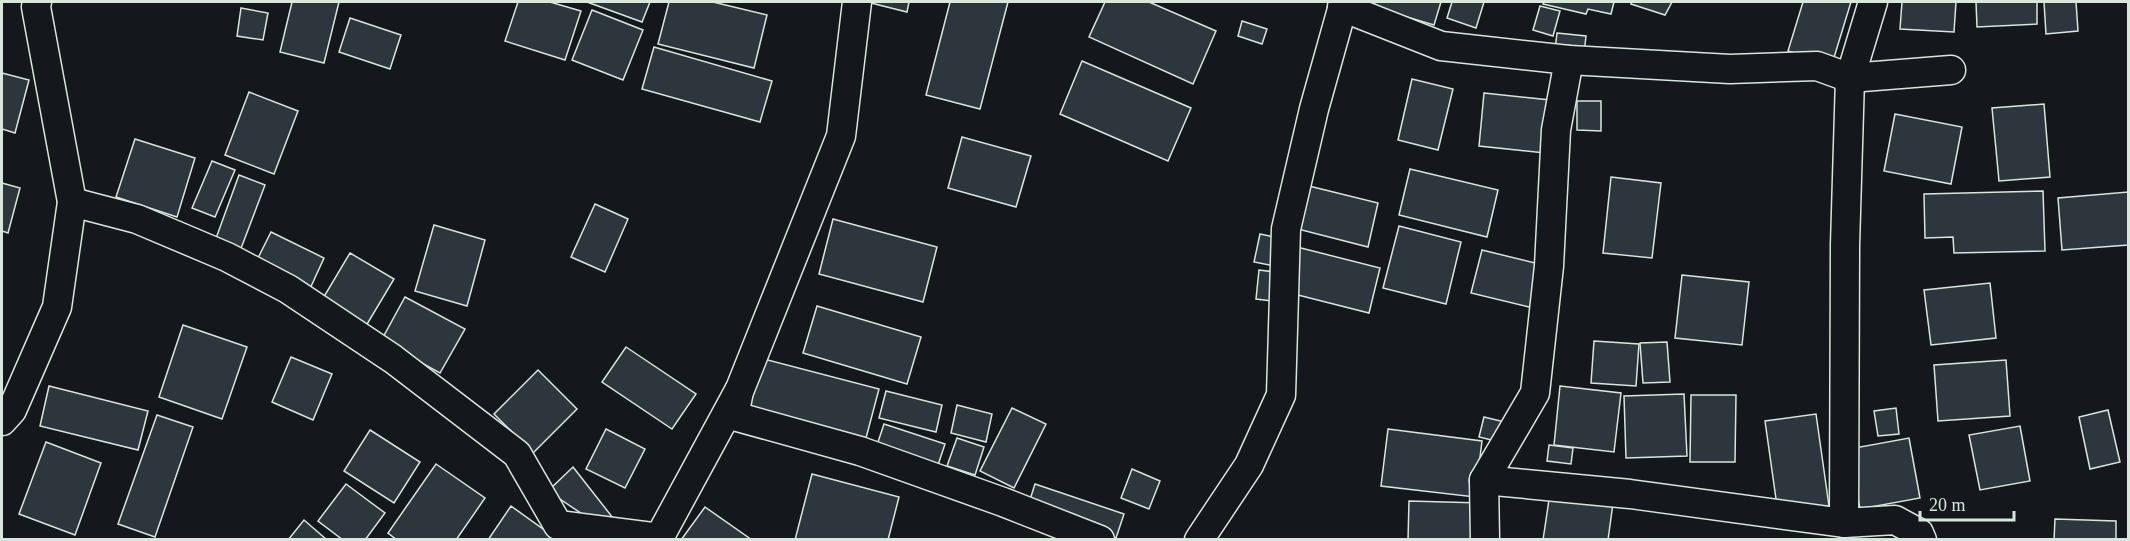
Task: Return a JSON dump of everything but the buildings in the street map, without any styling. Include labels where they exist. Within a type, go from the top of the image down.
[{"type":"street","points":[[2,421],[12,410],[57,307],[72,202],[36,7],[37,2]]},
{"type":"street","points":[[72,202],[137,219],[227,257],[288,289],[393,359],[517,454],[558,525],[659,539],[740,389],[841,136],[857,2]]},
{"type":"street","points":[[1844,523],[1845,245],[1850,78],[1874,2]]},
{"type":"street","points":[[1199,540],[1249,465],[1281,395],[1286,229],[1314,109],[1343,4],[1441,46],[1569,60],[1730,69],[1817,66],[1850,78],[1951,70]]},
{"type":"street","points":[[1485,540],[1484,480],[1535,393],[1549,266],[1556,130],[1569,60]]},
{"type":"street","points":[[740,389],[734,416],[860,451],[1003,502],[1100,540]]},
{"type":"street","points":[[1484,480],[1630,494],[1844,523],[1895,520],[1919,533],[1922,540]]}]
